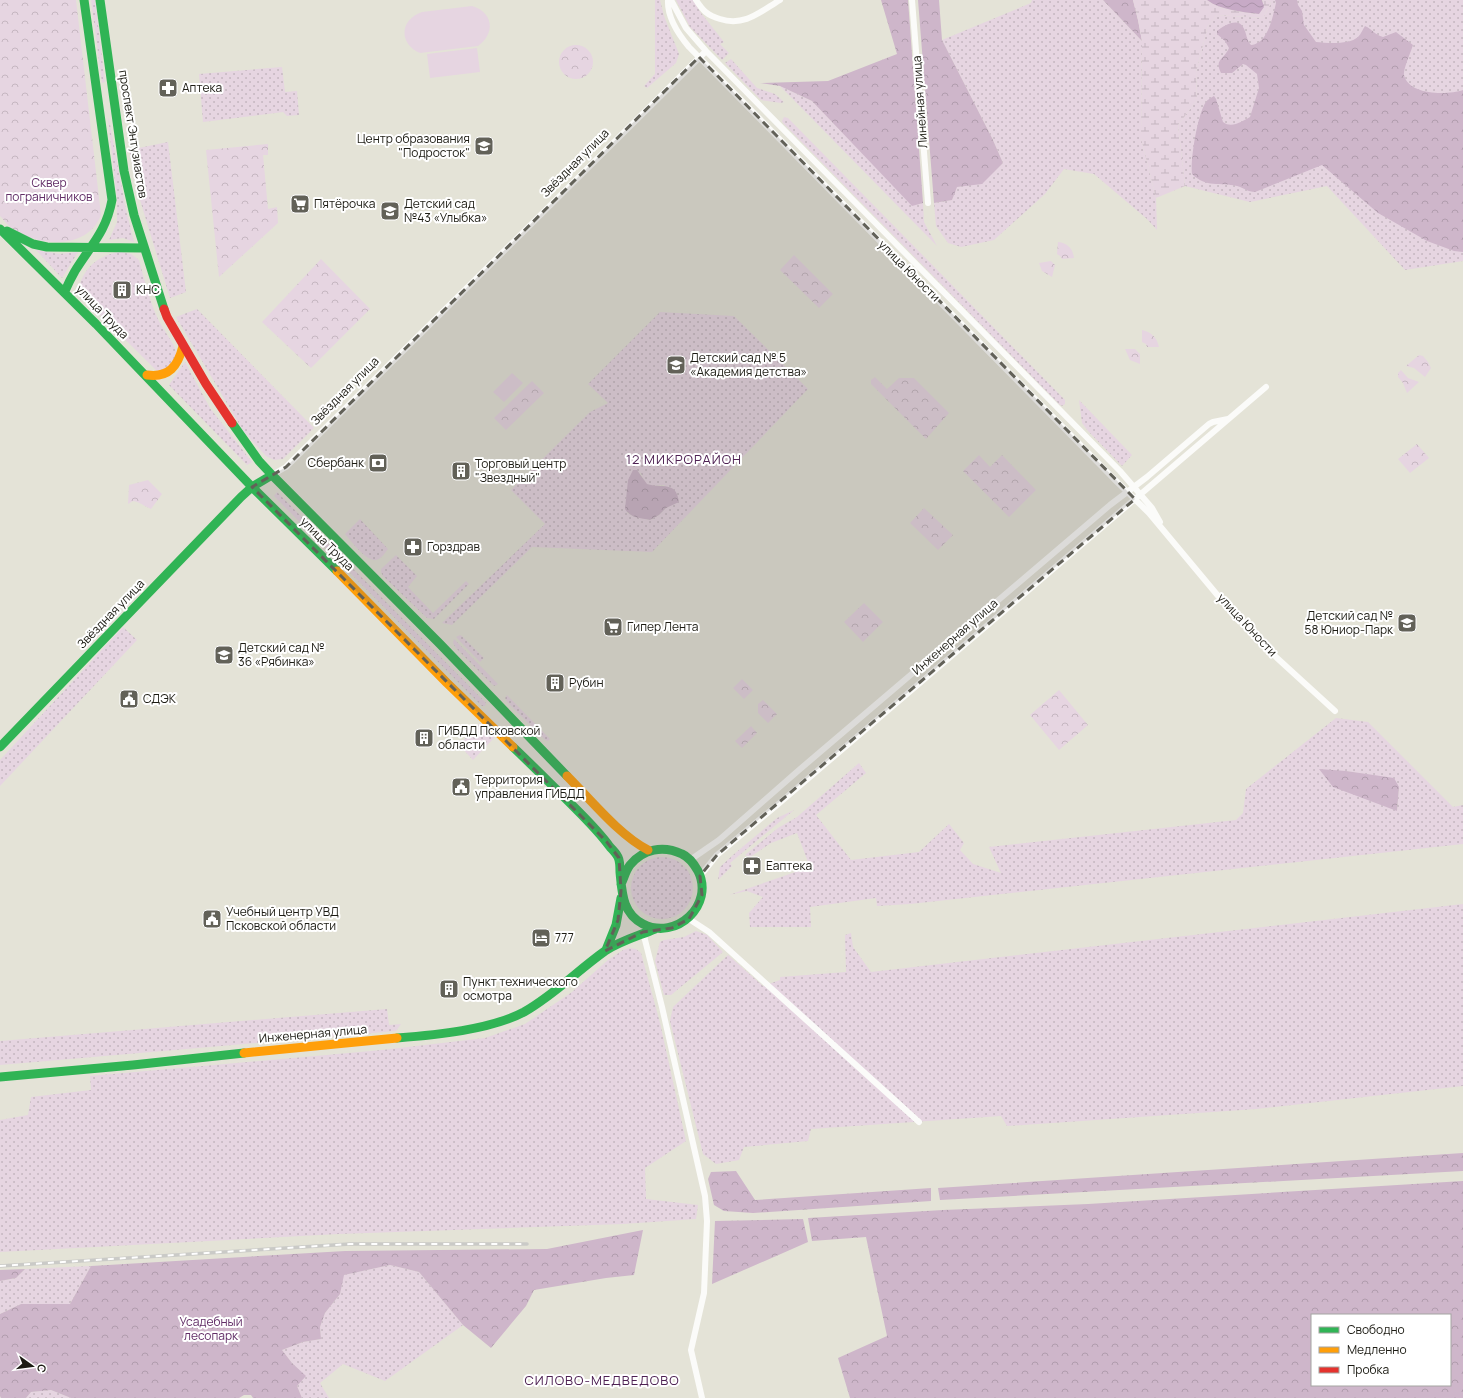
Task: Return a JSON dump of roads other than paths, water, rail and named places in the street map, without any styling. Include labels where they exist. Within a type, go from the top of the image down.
[{"type":"main road","points":[[65,291],[74,273],[93,247],[108,221],[112,200],[84,0]]},
{"type":"main road","name":"проспект Энтузиастов","points":[[100,0],[124,171],[134,215],[156,287],[167,317],[183,346],[234,427],[259,461],[272,475]]},
{"type":"main road","points":[[0,228],[33,244],[47,247],[144,248]]},
{"type":"main road","name":"улица Труда","points":[[0,228],[65,291],[252,487],[431,667],[542,775],[606,841],[619,858],[621,888]]},
{"type":"main road","points":[[147,376],[159,376],[166,374],[173,369],[182,355],[183,346]]},
{"type":"main road","name":"Звёздная улица","points":[[0,747],[230,508],[252,487],[272,475]]},
{"type":"main road","name":"улица Труда","points":[[272,475],[445,649],[624,833],[635,843],[648,850]]},
{"type":"main road","points":[[648,850],[666,848],[679,852],[690,860],[696,867],[700,876],[702,895],[699,905],[689,919]]},
{"type":"main road","name":"Инженерная улица","points":[[605,951],[612,938],[618,920],[624,873],[630,863],[648,850]]},
{"type":"main road","name":"Инженерная улица","points":[[621,888],[624,904],[632,916],[642,924],[655,928],[672,928],[689,919]]},
{"type":"main road","name":"Инженерная улица","points":[[0,1077],[133,1065],[266,1050],[425,1036],[474,1028],[499,1022],[524,1012],[564,985],[605,951],[643,932],[655,928]]},
{"type":"street","name":"улица Юности","points":[[668,0],[668,8],[676,29],[699,57],[1149,513],[1219,597],[1277,658],[1335,711]]},
{"type":"street","name":"улица Юности","points":[[671,0],[686,28],[706,50],[1120,471],[1153,509],[1166,532]]},
{"type":"street","points":[[696,0],[703,11],[711,17],[728,22],[739,22],[750,18],[780,0]]},
{"type":"street","name":"Линейная улица","points":[[912,0],[928,203]]},
{"type":"street","name":"Звёздная улица","points":[[272,475],[286,467],[706,50]]},
{"type":"street","name":"Инженерная улица","points":[[700,876],[717,855],[1266,387]]},
{"type":"street","name":"Инженерная улица","points":[[690,860],[719,840],[1063,544],[1209,424],[1230,419]]},
{"type":"street","points":[[689,919],[709,932],[919,1122]]},
{"type":"street","points":[[643,932],[662,1007],[705,1196],[707,1220],[704,1293],[691,1350],[702,1398]]},
{"type":"water","points":[[1207,0],[1262,0],[1264,7],[1259,14],[1225,8]]},
{"type":"railway","points":[[0,1266],[350,1244],[527,1244]]},
{"type":"place","name":"Аптека","points":[[168,88]]},
{"type":"place","name":"Центр образования \"Подросток\"","points":[[484,146]]},
{"type":"place","name":"Пятёрочка","points":[[300,204]]},
{"type":"place","name":"Детский сад №43 «Улыбка»","points":[[390,211]]},
{"type":"place","name":"КНС","points":[[122,290]]},
{"type":"place","name":"Детский сад № 5 «Академия детства»","points":[[676,365]]},
{"type":"place","name":"Сбербанк","points":[[378,463]]},
{"type":"place","name":"Торговый центр \"Звездный\"","points":[[461,471]]},
{"type":"place","name":"Горздрав","points":[[413,547]]},
{"type":"place","name":"Детский сад № 58 Юниор-Парк","points":[[1407,623]]},
{"type":"place","name":"Гипер Лента","points":[[613,627]]},
{"type":"place","name":"Детский сад № 36 «Рябинка»","points":[[224,655]]},
{"type":"place","name":"Рубин","points":[[555,683]]},
{"type":"place","name":"СДЭК","points":[[129,699]]},
{"type":"place","name":"ГИБДД Псковской области","points":[[424,738]]},
{"type":"place","name":"Территория управления ГИБДД","points":[[461,787]]},
{"type":"place","name":"Еаптека","points":[[752,866]]},
{"type":"place","name":"Учебный центр УВД Псковской области","points":[[212,919]]},
{"type":"place","name":"777","points":[[541,938]]},
{"type":"place","name":"Пункт технического осмотра","points":[[449,989]]},
{"type":"district","name":"12 МИКРОРАЙОН","points":[[684,459]]},
{"type":"district","name":"СИЛОВО-МЕДВЕДОВО","points":[[602,1380]]},
{"type":"park label","name":"Сквер пограничников","points":[[49,190]]},
{"type":"park label","name":"Усадебный лесопарк","points":[[211,1329]]}]
